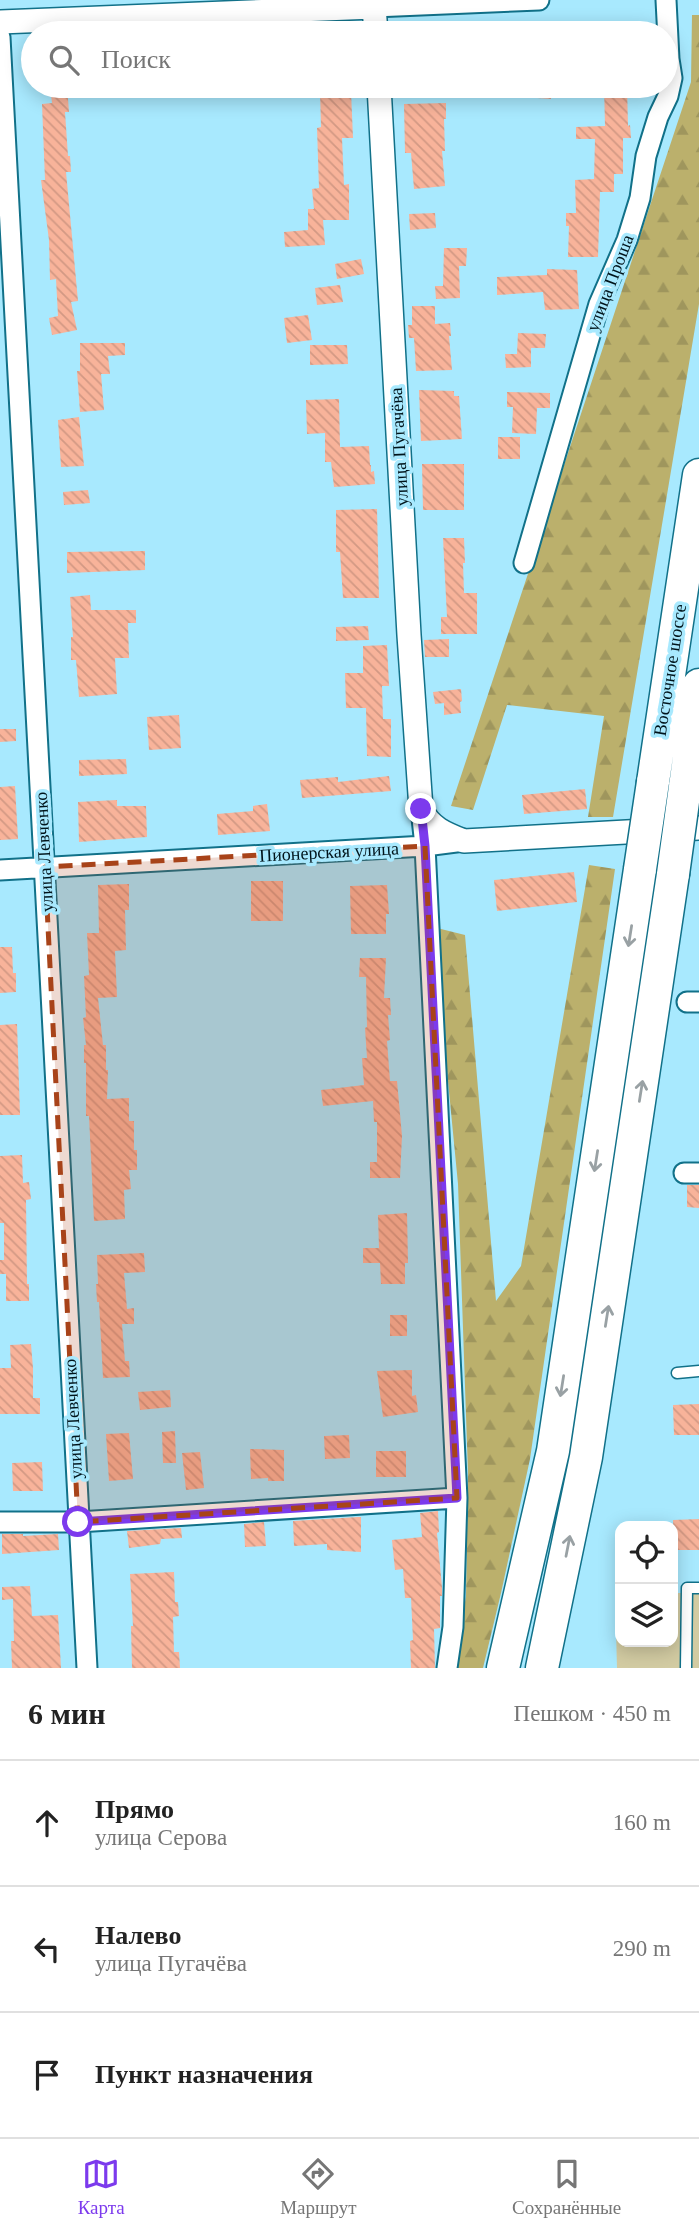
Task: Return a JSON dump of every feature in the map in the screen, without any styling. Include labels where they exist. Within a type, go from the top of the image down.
[{"type":"highway","name":"Восточное шоссе","points":[[553,1451],[699,475]]},
{"type":"highway","name":"Восточное шоссе","points":[[542,1668],[586,1457],[699,685]]},
{"type":"highway","points":[[503,1668],[553,1451],[563,1423],[569,1420],[580,1421],[586,1429],[586,1457]]},
{"type":"street","points":[[0,22],[374,4],[539,0]]},
{"type":"street","name":"улица Проша","points":[[666,0],[667,21]]},
{"type":"street","name":"улица Левченко","points":[[0,37],[78,1522],[88,1668]]},
{"type":"street","name":"улица Пугачёва","points":[[380,98],[408,622],[425,846],[457,1498],[453,1628],[447,1668]]},
{"type":"street","name":"улица Проша","points":[[524,563],[599,304],[627,240],[640,198],[646,156],[667,98]]},
{"type":"street","points":[[421,809],[432,825],[464,841]]},
{"type":"street","name":"Пионерская улица","points":[[0,870],[699,828]]},
{"type":"street","points":[[0,1522],[78,1522],[457,1498]]},
{"type":"lane","points":[[677,1373],[699,1371]]},
{"type":"lane","points":[[686,1668],[687,1588],[699,1588]]},
{"type":"highlighted area","points":[[425,846],[457,1498],[78,1522],[45,867]]},
{"type":"green space","points":[[692,15],[699,15],[699,304],[613,817],[588,817],[604,716],[507,705],[473,810],[451,806],[691,82]]},
{"type":"green space","points":[[589,865],[615,869],[530,1459],[483,1668],[454,1668],[466,1596],[468,1473],[458,1184],[433,927],[465,935],[496,1301],[521,1266]]},
{"type":"shaded area","points":[[678,1593],[699,1593],[699,1668],[617,1668],[616,1647],[678,1647]]},
{"type":"building","points":[[51,98],[68,98],[69,112],[65,112],[71,172],[66,172],[78,301],[71,302],[77,330],[52,335],[49,318],[58,316],[56,279],[50,280],[49,240],[41,180],[45,180],[42,104],[52,103]]},
{"type":"building","points":[[320,98],[351,98],[353,138],[342,138],[344,185],[349,184],[349,220],[323,220],[325,245],[285,247],[284,232],[308,230],[308,209],[314,209],[312,189],[319,188],[317,128],[321,127]]},
{"type":"building","points":[[604,98],[627,98],[631,138],[623,138],[623,174],[614,174],[614,192],[600,192],[598,257],[568,257],[569,226],[566,226],[566,213],[576,213],[575,180],[594,179],[595,139],[576,139],[576,127],[605,126]]},
{"type":"building","points":[[446,103],[445,151],[442,151],[445,186],[414,189],[411,153],[405,153],[404,104]]},
{"type":"building","points":[[435,213],[436,228],[410,230],[409,214]]},
{"type":"building","points":[[444,248],[467,248],[466,266],[459,266],[460,298],[436,299],[435,286],[443,286]]},
{"type":"building","points":[[361,259],[364,274],[337,279],[335,264]]},
{"type":"building","points":[[547,269],[577,270],[579,309],[545,310],[543,292],[497,295],[497,277],[547,275]]},
{"type":"building","points":[[340,285],[343,302],[317,305],[315,288]]},
{"type":"building","points":[[412,306],[435,306],[435,324],[450,323],[452,370],[416,371],[414,338],[409,338],[408,325],[412,325]]},
{"type":"building","points":[[308,315],[312,340],[287,343],[284,318]]},
{"type":"building","points":[[518,333],[546,334],[545,348],[531,348],[531,367],[506,368],[505,354],[517,354]]},
{"type":"building","points":[[80,343],[125,343],[125,355],[108,356],[110,374],[101,374],[104,410],[80,412],[77,371],[80,371]]},
{"type":"building","points":[[310,345],[347,345],[348,364],[310,365]]},
{"type":"building","points":[[419,390],[454,391],[454,396],[459,396],[462,439],[421,441]]},
{"type":"building","points":[[507,392],[550,393],[550,408],[537,408],[536,434],[512,433],[513,407],[507,407]]},
{"type":"building","points":[[339,399],[340,447],[369,446],[375,484],[334,487],[331,462],[325,462],[325,433],[307,434],[306,400]]},
{"type":"building","points":[[79,417],[84,466],[61,467],[58,420]]},
{"type":"building","points":[[498,437],[520,437],[520,459],[498,459]]},
{"type":"building","points":[[422,464],[464,464],[464,510],[423,510]]},
{"type":"building","points":[[88,490],[90,503],[64,505],[63,492]]},
{"type":"building","points":[[377,509],[379,598],[343,598],[340,552],[336,552],[336,510]]},
{"type":"building","points":[[443,538],[464,538],[464,593],[477,593],[477,634],[441,634],[441,617],[447,617]]},
{"type":"building","points":[[145,551],[145,570],[67,573],[67,552]]},
{"type":"building","points":[[90,595],[91,610],[136,610],[136,623],[128,623],[129,658],[115,658],[117,694],[79,697],[76,660],[71,660],[73,637],[70,597]]},
{"type":"building","points":[[368,626],[369,640],[336,641],[336,627]]},
{"type":"building","points":[[449,639],[449,657],[425,657],[424,640]]},
{"type":"building","points":[[387,645],[389,686],[382,686],[383,719],[391,719],[391,757],[367,756],[366,708],[346,708],[345,673],[363,673],[363,646]]},
{"type":"building","points":[[461,689],[461,713],[444,715],[444,703],[435,704],[433,692]]},
{"type":"building","points":[[179,715],[181,748],[149,750],[147,717]]},
{"type":"building","points":[[0,729],[16,729],[16,741],[0,742]]},
{"type":"building","points":[[126,759],[127,774],[79,776],[79,760]]},
{"type":"building","points":[[389,776],[391,791],[302,798],[300,780],[338,777],[338,782]]},
{"type":"building","points":[[15,786],[18,839],[0,840],[0,787]]},
{"type":"building","points":[[585,789],[587,809],[524,814],[522,795]]},
{"type":"building","points":[[117,800],[117,806],[146,806],[147,837],[79,842],[78,802]]},
{"type":"building","points":[[267,804],[270,831],[218,835],[217,814],[253,811],[253,806]]},
{"type":"building","points":[[574,872],[577,902],[497,911],[494,880]]},
{"type":"building","points":[[251,881],[283,881],[283,921],[251,921]]},
{"type":"building","points":[[129,884],[129,910],[125,910],[126,950],[115,951],[117,997],[98,998],[103,1045],[106,1045],[107,1099],[129,1098],[129,1121],[134,1121],[137,1170],[129,1170],[131,1189],[124,1190],[125,1219],[94,1221],[84,1063],[84,976],[89,975],[87,933],[99,933],[98,885]]},
{"type":"building","points":[[387,885],[389,914],[386,914],[386,934],[351,934],[350,886]]},
{"type":"building","points":[[0,947],[12,947],[16,992],[0,993]]},
{"type":"building","points":[[360,958],[386,958],[384,998],[390,998],[390,1040],[387,1041],[390,1081],[397,1081],[402,1136],[400,1178],[370,1178],[370,1162],[377,1162],[377,1122],[374,1122],[373,1101],[323,1106],[321,1090],[364,1085],[362,1058],[367,1058],[366,977],[359,977]]},
{"type":"building","points":[[17,1024],[20,1115],[0,1115],[0,1025]]},
{"type":"building","points":[[22,1155],[23,1183],[29,1182],[31,1199],[26,1200],[29,1301],[6,1301],[6,1274],[0,1274],[0,1260],[4,1260],[4,1223],[0,1223],[0,1156]]},
{"type":"building","points":[[687,1185],[699,1185],[699,1208],[687,1207]]},
{"type":"building","points":[[407,1213],[408,1263],[405,1263],[405,1284],[381,1284],[380,1263],[363,1263],[363,1248],[379,1248],[378,1215]]},
{"type":"building","points":[[144,1253],[145,1272],[124,1273],[127,1309],[134,1308],[134,1324],[122,1324],[125,1361],[129,1361],[130,1377],[103,1378],[96,1284],[97,1255]]},
{"type":"building","points":[[390,1315],[407,1315],[407,1336],[390,1336]]},
{"type":"building","points":[[31,1344],[33,1398],[40,1398],[40,1414],[0,1414],[0,1368],[11,1368],[10,1345]]},
{"type":"building","points":[[412,1370],[412,1396],[416,1395],[418,1412],[383,1417],[377,1371]]},
{"type":"building","points":[[170,1390],[171,1407],[140,1410],[138,1392]]},
{"type":"building","points":[[699,1404],[699,1435],[674,1435],[673,1405]]},
{"type":"building","points":[[175,1431],[176,1463],[163,1463],[162,1432]]},
{"type":"building","points":[[129,1433],[133,1479],[109,1481],[106,1434]]},
{"type":"building","points":[[349,1435],[350,1458],[325,1459],[324,1436]]},
{"type":"building","points":[[250,1449],[284,1450],[284,1481],[251,1479]]},
{"type":"building","points":[[376,1451],[406,1451],[406,1477],[376,1477]]},
{"type":"building","points":[[200,1452],[204,1488],[186,1490],[182,1453]]},
{"type":"building","points":[[42,1462],[43,1491],[13,1491],[12,1463]]},
{"type":"building","points":[[438,1511],[442,1596],[440,1628],[434,1629],[435,1668],[411,1668],[411,1598],[405,1598],[403,1569],[395,1570],[392,1540],[422,1537],[420,1513]]},
{"type":"building","points":[[361,1517],[361,1552],[327,1550],[327,1544],[294,1546],[293,1521]]},
{"type":"building","points":[[699,1519],[699,1550],[678,1550],[678,1521],[673,1520]]},
{"type":"building","points":[[264,1522],[266,1546],[245,1547],[244,1524]]},
{"type":"building","points":[[181,1528],[182,1538],[161,1539],[160,1544],[129,1548],[127,1531]]},
{"type":"building","points":[[2,1534],[58,1534],[59,1550],[2,1554]]},
{"type":"building","points":[[174,1572],[175,1602],[178,1602],[179,1616],[173,1617],[174,1652],[179,1652],[180,1668],[132,1668],[130,1574]]},
{"type":"building","points":[[30,1586],[32,1616],[58,1615],[61,1668],[12,1668],[13,1599],[2,1600],[2,1587]]},
{"type":"route","points":[[78,1522],[457,1498],[421,809]]}]
